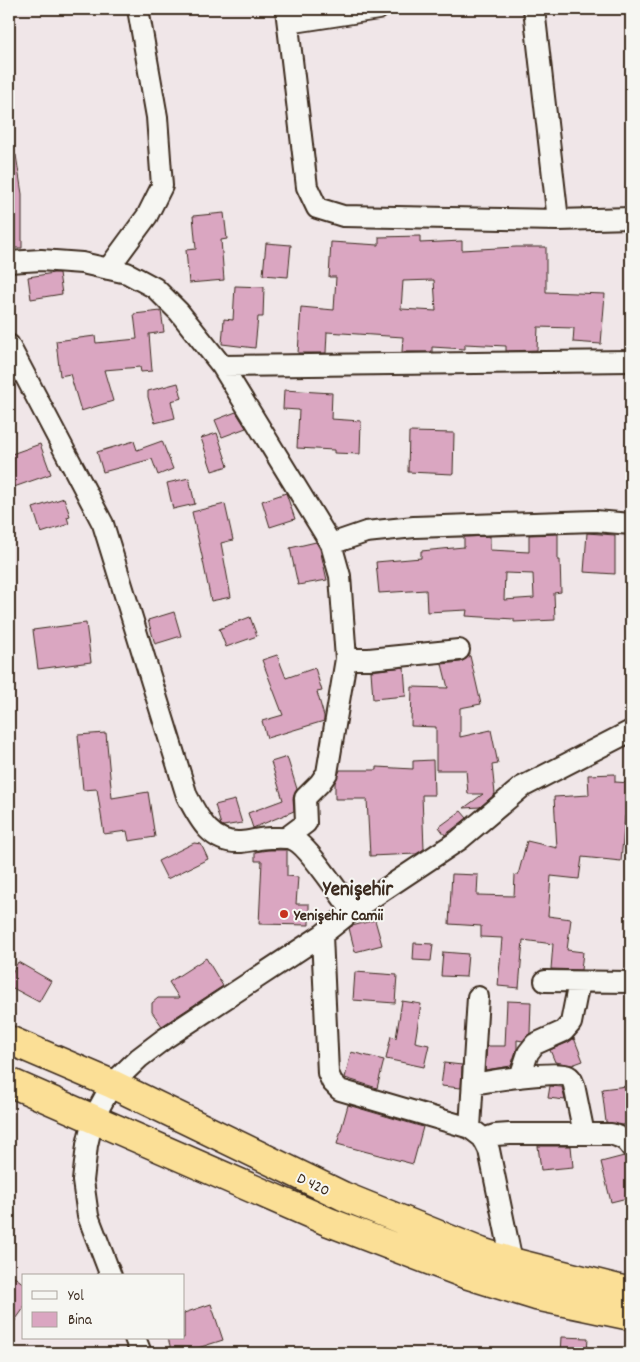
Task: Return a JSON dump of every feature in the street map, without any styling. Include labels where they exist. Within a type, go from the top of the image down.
[{"type":"highway","name":"D 420","points":[[9,1040],[112,1084],[342,1196],[481,1252],[512,1262],[631,1292]]},
{"type":"highway","points":[[9,1082],[329,1222],[465,1274],[536,1296],[631,1316]]},
{"type":"street","points":[[108,269],[147,216],[162,186],[157,117],[138,9]]},
{"type":"street","points":[[378,9],[287,16],[307,187],[318,208],[343,216],[558,220],[631,218]]},
{"type":"street","points":[[534,9],[558,220]]},
{"type":"street","points":[[9,262],[49,261],[82,263],[127,273],[155,288],[179,312],[222,366],[331,544],[340,576],[346,659],[328,773],[320,784],[305,798],[306,823],[286,838]]},
{"type":"street","points":[[9,345],[103,524],[187,796],[199,820],[210,833],[222,840],[240,842],[258,838],[286,838],[294,840],[306,849],[352,911]]},
{"type":"street","points":[[222,366],[631,361]]},
{"type":"street","points":[[331,544],[366,532],[414,527],[595,521],[631,524]]},
{"type":"street","points":[[346,659],[369,659],[459,650]]},
{"type":"street","points":[[110,1274],[88,1216],[83,1181],[87,1145],[93,1118],[112,1084],[139,1058],[164,1039],[322,935],[352,911],[459,840],[522,787],[631,731]]},
{"type":"street","points":[[322,935],[328,1073],[332,1082],[340,1090],[477,1134],[611,1134],[621,1137],[631,1147]]},
{"type":"street","points":[[545,981],[631,982]]},
{"type":"street","points":[[520,1077],[528,1053],[536,1044],[564,1030],[571,1023],[579,982]]},
{"type":"street","points":[[478,997],[473,1084],[477,1134],[489,1150],[512,1262]]},
{"type":"street","points":[[473,1084],[520,1077],[560,1074],[568,1076],[572,1079],[584,1134]]},
{"type":"street","points":[[136,1340],[141,1353]]},
{"type":"building","points":[[16,155],[22,194],[22,248],[9,248],[9,156]]},
{"type":"building","points":[[224,213],[227,239],[221,240],[224,280],[189,283],[186,250],[196,249],[193,216]]},
{"type":"building","points":[[420,236],[420,243],[462,241],[462,250],[546,247],[546,292],[605,294],[601,344],[573,342],[574,328],[538,327],[537,350],[506,351],[506,346],[465,344],[465,349],[432,347],[432,352],[402,352],[403,337],[327,332],[326,353],[298,353],[301,307],[334,310],[336,277],[329,277],[331,242],[379,245],[379,237]],"holes":[[[434,280],[436,311],[401,309],[403,281]]]},
{"type":"building","points":[[266,243],[291,245],[288,277],[263,275]]},
{"type":"building","points":[[59,273],[62,294],[31,299],[28,277]]},
{"type":"building","points":[[235,286],[264,287],[263,317],[258,317],[255,348],[222,344],[224,319],[233,320]]},
{"type":"building","points":[[161,311],[164,332],[149,334],[152,371],[141,372],[140,367],[104,370],[113,401],[81,411],[70,374],[60,376],[56,341],[95,336],[96,343],[137,339],[134,314]]},
{"type":"building","points":[[178,383],[182,398],[171,401],[175,418],[155,423],[148,391]]},
{"type":"building","points":[[284,390],[332,393],[331,419],[361,421],[360,454],[334,453],[334,450],[297,448],[299,410],[283,409]]},
{"type":"building","points":[[236,412],[246,428],[222,437],[215,420]]},
{"type":"building","points":[[409,432],[454,433],[453,474],[408,472]]},
{"type":"building","points":[[217,433],[228,466],[212,471],[201,438]]},
{"type":"building","points":[[134,441],[137,450],[162,441],[173,469],[158,475],[152,459],[103,472],[97,452]]},
{"type":"building","points":[[40,444],[51,474],[14,487],[9,472],[9,455]]},
{"type":"building","points":[[189,478],[195,504],[173,509],[167,483]]},
{"type":"building","points":[[286,493],[295,519],[270,527],[262,501]]},
{"type":"building","points":[[64,498],[70,516],[67,517],[69,524],[41,533],[33,508]]},
{"type":"building","points":[[225,504],[233,540],[221,543],[231,597],[211,601],[192,512]]},
{"type":"building","points":[[587,533],[615,535],[615,574],[584,572]]},
{"type":"building","points":[[558,534],[561,592],[554,593],[555,620],[514,622],[514,619],[466,616],[467,610],[427,612],[426,590],[379,593],[376,562],[421,558],[421,551],[464,547],[464,537],[490,536],[490,550],[529,552],[529,535]],"holes":[[[505,573],[533,574],[534,598],[504,600]]]},
{"type":"building","points":[[316,542],[320,549],[327,580],[298,585],[290,548]]},
{"type":"building","points":[[174,612],[181,636],[155,644],[148,620]]},
{"type":"building","points":[[250,617],[257,636],[226,647],[219,629]]},
{"type":"building","points":[[86,623],[91,662],[38,669],[33,630]]},
{"type":"building","points":[[277,655],[286,678],[315,668],[322,691],[317,692],[324,721],[267,738],[262,721],[283,715],[262,660]]},
{"type":"building","points":[[469,656],[481,704],[460,708],[460,737],[491,730],[498,764],[492,765],[495,794],[480,807],[464,808],[483,794],[468,794],[466,770],[436,770],[436,727],[411,726],[412,687],[448,688],[442,664],[461,662]]},
{"type":"building","points":[[404,667],[406,696],[373,699],[371,671]]},
{"type":"building","points":[[106,733],[112,798],[148,792],[155,837],[129,841],[127,831],[104,834],[97,789],[83,790],[78,735]]},
{"type":"building","points":[[287,757],[297,789],[293,798],[294,811],[253,828],[248,813],[283,800],[271,762]]},
{"type":"building","points":[[433,760],[434,795],[422,795],[424,849],[416,854],[370,856],[367,799],[335,799],[335,782],[340,770],[377,770],[377,767],[413,769],[413,761]]},
{"type":"building","points":[[615,774],[615,782],[631,783],[631,817],[625,816],[621,861],[582,857],[579,879],[551,876],[548,916],[571,919],[567,950],[583,952],[581,970],[551,969],[553,944],[523,940],[519,988],[498,986],[502,938],[481,937],[481,926],[449,924],[452,874],[478,875],[477,895],[514,896],[515,875],[518,875],[527,841],[557,848],[554,797],[589,795],[588,775]]},
{"type":"building","points":[[235,800],[242,823],[221,825],[215,805]]},
{"type":"building","points":[[461,811],[467,818],[445,835],[439,827]]},
{"type":"building","points":[[194,843],[201,844],[208,859],[167,879],[158,861]]},
{"type":"building","points":[[287,850],[287,876],[298,877],[296,904],[309,904],[309,925],[259,924],[262,861],[255,861],[255,852]]},
{"type":"building","points":[[375,920],[382,945],[355,952],[349,928]]},
{"type":"building","points":[[414,943],[433,944],[431,961],[413,960]]},
{"type":"building","points":[[443,952],[468,954],[466,977],[441,976]]},
{"type":"building","points":[[206,958],[223,986],[162,1026],[152,1012],[152,1003],[158,998],[179,998],[169,982]]},
{"type":"building","points":[[18,962],[51,981],[39,1002],[9,986],[9,978]]},
{"type":"building","points":[[355,972],[397,975],[395,1003],[353,1000]]},
{"type":"building","points":[[402,1001],[421,1004],[415,1042],[429,1045],[424,1067],[386,1059],[391,1036],[396,1038]]},
{"type":"building","points":[[507,1001],[531,1002],[530,1033],[523,1041],[517,1040],[517,1048],[511,1066],[485,1070],[487,1046],[505,1046]]},
{"type":"building","points":[[574,1038],[583,1061],[572,1065],[555,1062],[550,1050]]},
{"type":"building","points":[[351,1052],[384,1060],[377,1088],[345,1078]]},
{"type":"building","points":[[444,1063],[462,1065],[461,1088],[441,1086]]},
{"type":"building","points":[[550,1086],[562,1087],[565,1100],[548,1098]]},
{"type":"building","points":[[627,1086],[631,1124],[621,1125],[606,1122],[602,1089]]},
{"type":"building","points":[[348,1105],[423,1127],[413,1164],[337,1144]]},
{"type":"building","points":[[538,1146],[571,1146],[573,1167],[541,1170]]},
{"type":"building","points":[[624,1156],[629,1158],[631,1169],[631,1197],[611,1202],[601,1162]]},
{"type":"building","points":[[9,1273],[22,1283],[22,1311],[9,1329]]},
{"type":"building","points":[[211,1304],[223,1340],[182,1353],[172,1353],[169,1340],[185,1340],[185,1313]]},
{"type":"building","points":[[562,1337],[588,1338],[587,1353],[561,1353]]},
{"type":"place","name":"Yenişehir Camii","points":[[284,914]]},
{"type":"district","name":"Yenişehir","points":[[358,888]]}]
